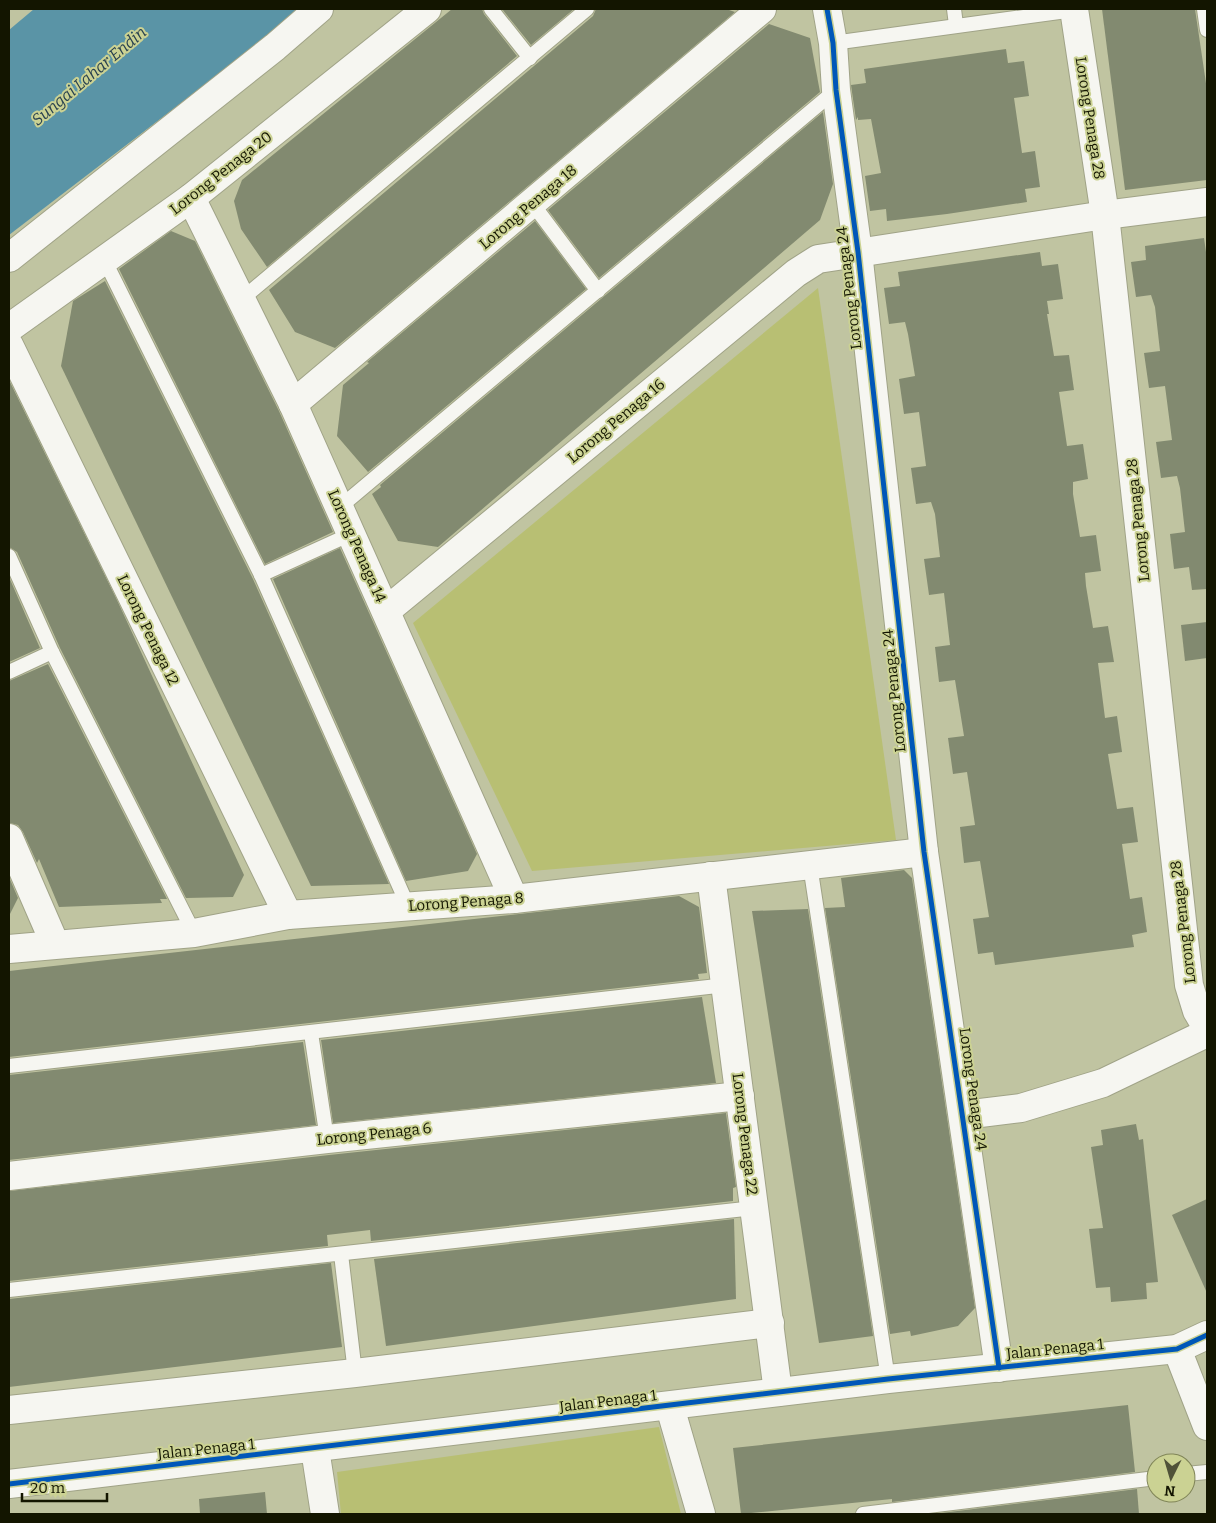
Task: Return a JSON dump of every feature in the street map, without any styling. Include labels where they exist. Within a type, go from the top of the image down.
[{"type":"street","points":[[9,258],[275,47],[319,9]]},
{"type":"street","name":"Lorong Penaga 20","points":[[9,328],[191,198],[427,9]]},
{"type":"street","name":"Lorong Penaga 18","points":[[293,404],[762,9]]},
{"type":"street","name":"Lorong Penaga 24","points":[[826,9],[833,42],[836,90],[858,252],[924,852],[964,1115],[999,1368]]},
{"type":"street","name":"Lorong Penaga 28","points":[[1074,10],[1105,215],[1189,985],[1197,1011],[1207,1028]]},
{"type":"street","name":"Lorong Penaga 14","points":[[191,198],[293,404],[514,899]]},
{"type":"street","name":"Lorong Penaga 16","points":[[386,611],[796,273],[818,259],[1105,215],[1207,202]]},
{"type":"street","name":"Lorong Penaga 12","points":[[9,345],[288,915]]},
{"type":"street","points":[[9,838],[55,944]]},
{"type":"street","name":"Lorong Penaga 8","points":[[9,949],[194,933],[288,915],[514,899],[924,852]]},
{"type":"street","name":"Lorong Penaga 22","points":[[712,876],[778,1392]]},
{"type":"street","points":[[964,1115],[1021,1108],[1103,1084],[1207,1033]]},
{"type":"street","name":"Lorong Penaga 6","points":[[9,1176],[327,1139],[740,1096]]},
{"type":"street","points":[[9,1410],[355,1373],[770,1323]]},
{"type":"street","name":"Jalan Penaga 1","points":[[9,1484],[670,1407],[888,1379],[1177,1349],[1207,1335]]},
{"type":"street","points":[[1177,1349],[1207,1426]]},
{"type":"street","points":[[670,1407],[701,1514]]},
{"type":"street","points":[[315,1449],[325,1514]]},
{"type":"lane","points":[[491,9],[530,58]]},
{"type":"lane","points":[[242,299],[587,9]]},
{"type":"lane","points":[[954,9],[956,25]]},
{"type":"lane","points":[[1204,9],[1207,30]]},
{"type":"lane","points":[[833,42],[1074,10]]},
{"type":"lane","points":[[340,507],[836,90]]},
{"type":"lane","points":[[532,203],[598,291]]},
{"type":"lane","points":[[104,259],[261,574],[408,906]]},
{"type":"lane","points":[[261,574],[351,534]]},
{"type":"lane","points":[[9,556],[52,652],[194,933]]},
{"type":"lane","points":[[9,672],[52,652]]},
{"type":"lane","points":[[810,865],[888,1379]]},
{"type":"lane","points":[[9,1066],[726,985]]},
{"type":"lane","points":[[311,1033],[327,1139]]},
{"type":"lane","points":[[9,1290],[754,1208]]},
{"type":"lane","points":[[341,1254],[355,1373]]},
{"type":"lane","points":[[863,1514],[1146,1479]]},
{"type":"green space","points":[[818,288],[896,840],[532,871],[413,623]]},
{"type":"green space","points":[[659,1427],[681,1514],[341,1514],[337,1472]]},
{"type":"water","name":"Sungai Lahar Endin","points":[[34,9],[299,9],[254,47],[9,235],[9,30]]},
{"type":"building","points":[[452,9],[482,9],[517,56],[267,267],[241,229],[234,201],[242,180]]},
{"type":"building","points":[[502,9],[574,9],[531,45]]},
{"type":"building","points":[[596,9],[726,9],[735,12],[335,348],[295,332],[269,290],[593,16]]},
{"type":"building","points":[[1102,9],[1195,9],[1207,90],[1207,180],[1125,190]]},
{"type":"building","points":[[769,24],[810,38],[820,92],[599,278],[548,210]]},
{"type":"building","points":[[1006,49],[1008,63],[1024,61],[1029,96],[1014,98],[1022,153],[1035,151],[1040,187],[1025,189],[1027,202],[947,214],[887,221],[886,209],[870,211],[865,176],[881,173],[871,119],[858,120],[858,117],[856,120],[851,85],[866,83],[864,69]]},
{"type":"building","points":[[823,112],[833,184],[820,220],[438,547],[398,541],[372,494],[381,487],[380,485]]},
{"type":"building","points":[[535,221],[586,289],[368,472],[337,436],[343,385],[369,363],[367,362]]},
{"type":"building","points":[[171,231],[195,241],[279,411],[333,532],[265,564],[119,269]]},
{"type":"building","points":[[1204,238],[1207,259],[1207,589],[1192,590],[1189,567],[1174,569],[1170,534],[1185,532],[1180,488],[1177,476],[1161,478],[1156,442],[1172,440],[1165,386],[1149,388],[1144,353],[1160,351],[1155,307],[1151,295],[1136,297],[1131,262],[1146,260],[1145,246]]},
{"type":"building","points":[[1040,252],[1042,266],[1058,264],[1063,299],[1047,301],[1049,314],[1047,314],[1054,356],[1069,355],[1074,390],[1059,392],[1067,446],[1083,444],[1088,479],[1073,482],[1073,494],[1080,537],[1096,535],[1101,571],[1085,573],[1086,586],[1093,628],[1108,626],[1114,662],[1098,663],[1105,718],[1117,716],[1122,752],[1108,754],[1117,809],[1133,807],[1138,842],[1122,844],[1130,899],[1142,897],[1147,932],[1132,935],[1134,947],[995,965],[993,952],[978,954],[973,919],[989,917],[980,861],[964,863],[960,827],[975,825],[967,772],[953,774],[948,738],[964,736],[955,680],[939,682],[935,647],[950,645],[944,593],[929,595],[924,559],[940,557],[935,514],[931,502],[916,504],[911,468],[926,466],[919,412],[904,414],[899,379],[915,376],[905,322],[889,324],[884,288],[900,286],[898,272]]},
{"type":"building","points":[[105,281],[253,579],[389,884],[311,886],[61,366],[73,301]]},
{"type":"building","points":[[9,380],[117,600],[244,875],[233,897],[186,898],[60,648],[17,552],[9,547]]},
{"type":"building","points":[[340,548],[477,854],[468,871],[406,881],[273,579]]},
{"type":"building","points":[[9,577],[40,648],[9,662]]},
{"type":"building","points":[[1207,622],[1207,658],[1185,661],[1181,625]]},
{"type":"building","points":[[48,664],[167,899],[160,899],[162,903],[59,907],[39,859],[37,863],[23,832],[18,825],[9,823],[9,681]]},
{"type":"building","points":[[904,870],[912,878],[975,1308],[958,1326],[911,1336],[910,1331],[890,1334],[825,908],[845,907],[841,878]]},
{"type":"building","points":[[9,877],[18,898],[9,916]]},
{"type":"building","points":[[679,896],[699,907],[707,973],[698,974],[699,979],[9,1057],[9,971]]},
{"type":"building","points":[[808,909],[873,1336],[819,1343],[752,911]]},
{"type":"building","points":[[702,997],[716,1083],[333,1123],[321,1040]]},
{"type":"building","points":[[303,1042],[316,1125],[9,1160],[9,1075]]},
{"type":"building","points":[[726,1113],[736,1187],[733,1188],[733,1201],[371,1241],[370,1230],[327,1235],[328,1246],[9,1281],[9,1191]]},
{"type":"building","points":[[1136,1124],[1139,1140],[1143,1139],[1158,1282],[1146,1283],[1147,1299],[1111,1302],[1110,1287],[1096,1288],[1089,1229],[1103,1228],[1091,1147],[1103,1145],[1101,1130]]},
{"type":"building","points":[[1207,1199],[1207,1293],[1172,1215]]},
{"type":"building","points":[[734,1219],[736,1299],[386,1346],[374,1259]]},
{"type":"building","points":[[331,1263],[342,1347],[9,1387],[9,1299]]},
{"type":"building","points":[[1128,1405],[1135,1472],[892,1502],[892,1499],[741,1514],[733,1448]]},
{"type":"building","points":[[1137,1489],[1139,1514],[933,1514]]},
{"type":"building","points":[[265,1492],[267,1514],[200,1514],[199,1499]]},
{"type":"cycle path","points":[[827,9],[833,43],[836,90],[858,252],[924,852],[999,1368]]},
{"type":"cycle path","points":[[9,1484],[888,1379],[1177,1349],[1207,1335]]}]
